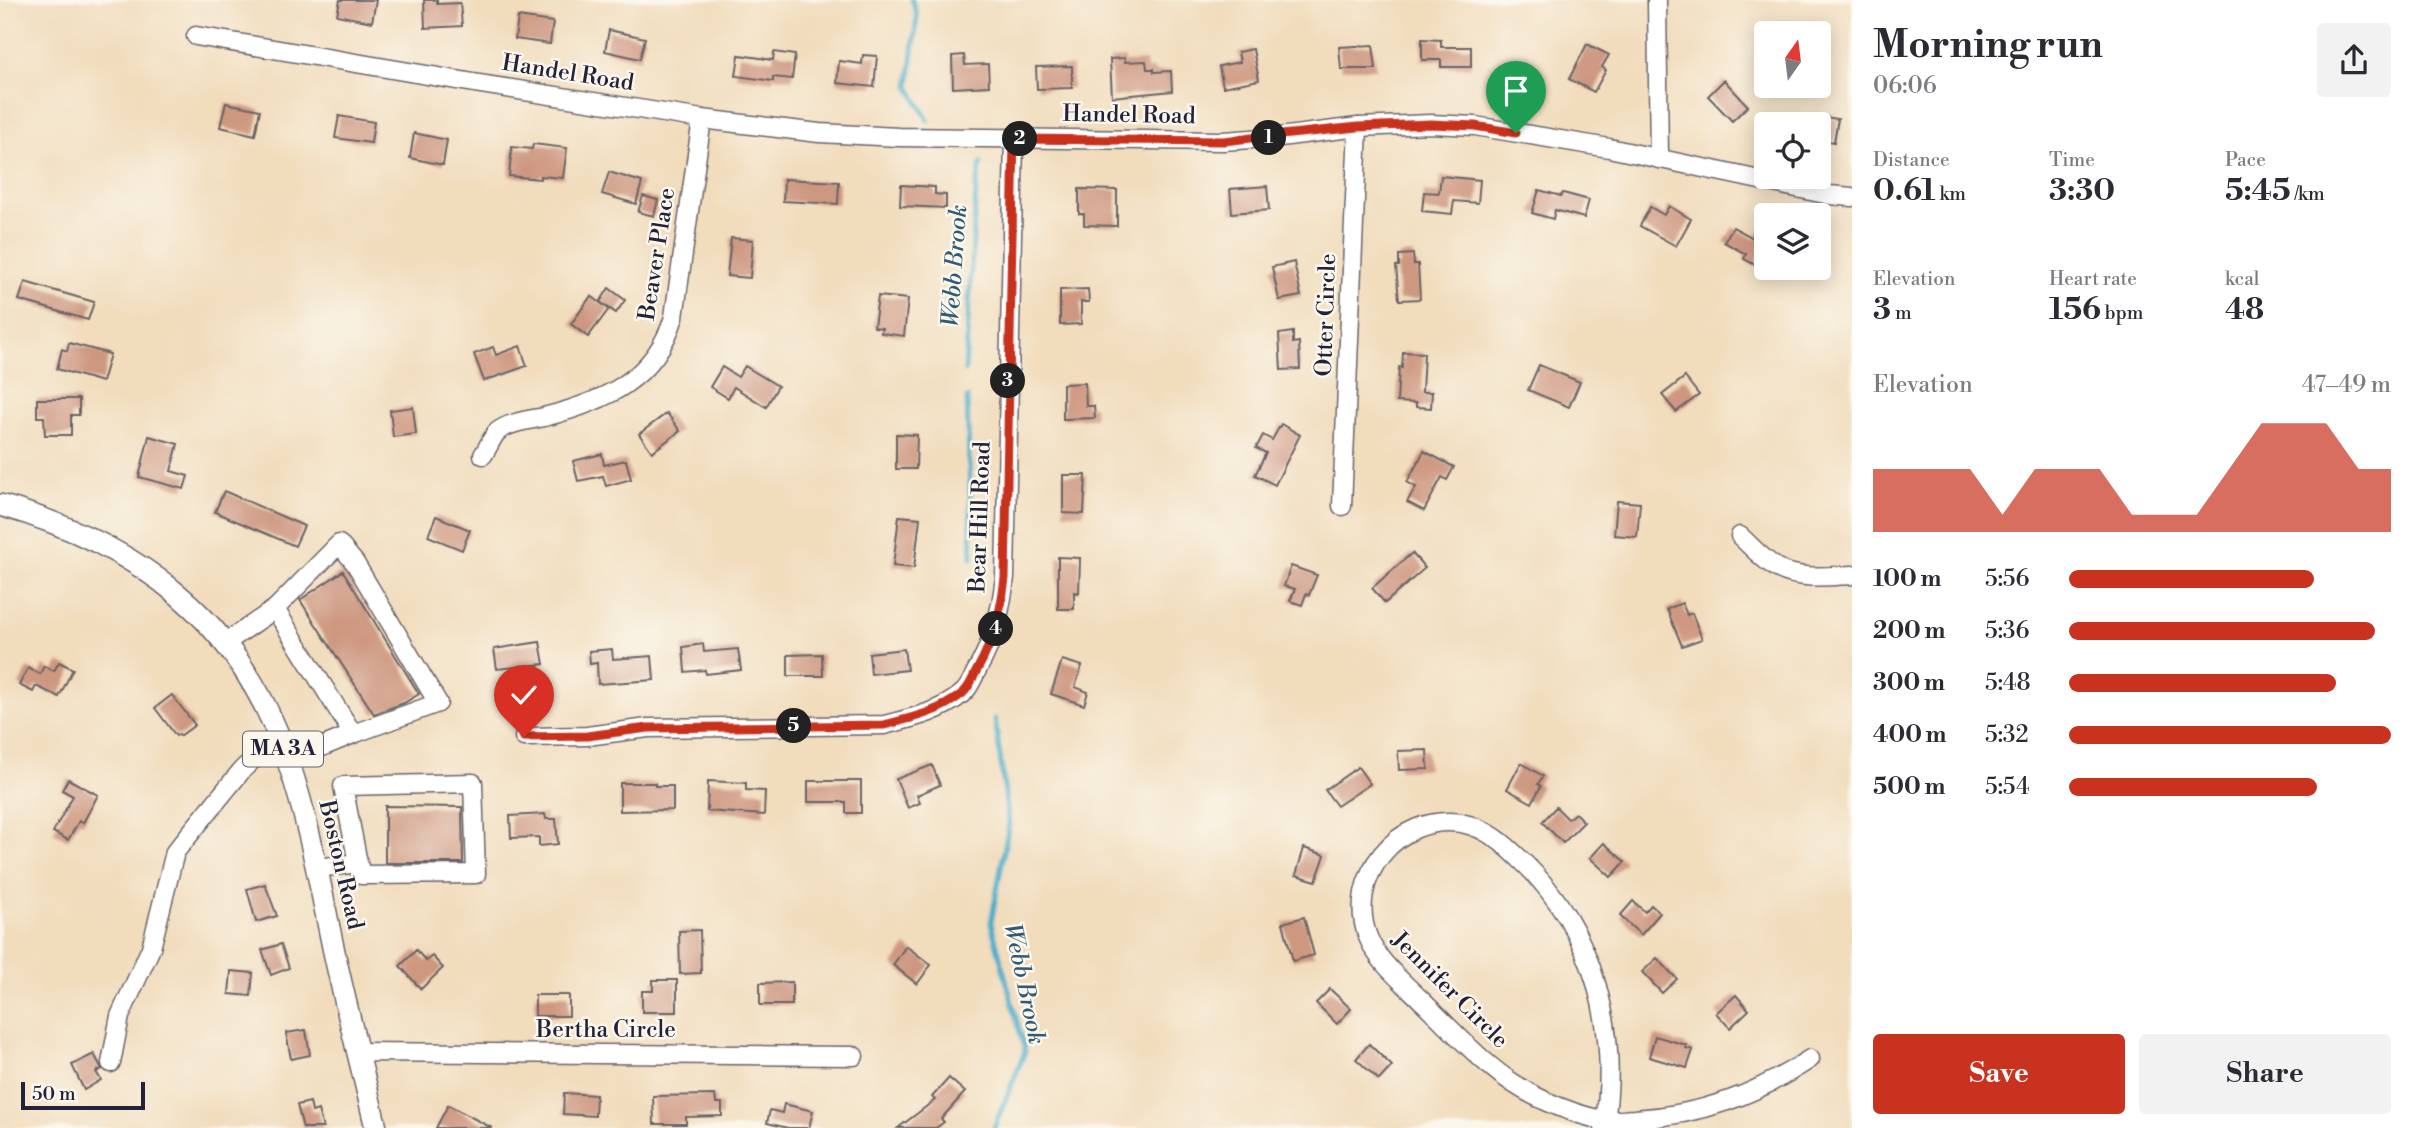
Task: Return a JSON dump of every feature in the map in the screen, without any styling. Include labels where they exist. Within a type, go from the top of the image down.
[{"type":"main road","name":"Boston Road","points":[[0,505],[51,522],[125,555],[198,611],[244,668],[278,735],[306,820],[376,1128]]},
{"type":"street","points":[[1657,0],[1659,159]]},
{"type":"street","name":"Handel Road","points":[[196,36],[323,59],[702,118],[819,133],[1014,139],[1223,141],[1358,127],[1431,124],[1475,126],[1609,148],[1830,195],[1852,197]]},
{"type":"street","name":"Beaver Place","points":[[483,455],[497,432],[513,424],[602,399],[635,378],[667,340],[674,317],[702,118]]},
{"type":"street","name":"Otter Circle","points":[[1342,506],[1358,127]]},
{"type":"street","name":"Bear Hill Road","points":[[524,737],[587,736],[648,728],[884,725],[921,716],[947,704],[966,691],[991,645],[1005,578],[1014,139]]},
{"type":"street","points":[[1740,536],[1769,563],[1781,570],[1814,576],[1852,575]]},
{"type":"street","points":[[225,643],[275,609],[340,544],[355,563],[438,703],[288,761]]},
{"type":"street","points":[[275,609],[353,734]]},
{"type":"street","points":[[111,1063],[120,1016],[151,948],[175,852],[243,769],[278,735]]},
{"type":"street","points":[[473,783],[476,874],[361,875],[358,863],[343,786],[473,783]]},
{"type":"street","name":"Jennifer Circle","points":[[1434,823],[1473,826],[1497,837],[1550,891],[1569,918],[1583,946],[1600,997],[1608,1040],[1604,1124],[1511,1083],[1379,958],[1363,920],[1364,894],[1372,868],[1398,838],[1421,826],[1434,823]]},
{"type":"street","points":[[317,868],[358,863]]},
{"type":"street","name":"Bertha Circle","points":[[358,1052],[854,1056]]},
{"type":"street","points":[[1604,1124],[1718,1106],[1782,1077],[1810,1059]]},
{"type":"building","points":[[340,0],[376,0],[372,22],[337,15]]},
{"type":"building","points":[[424,0],[437,0],[437,4],[460,3],[462,26],[425,28]]},
{"type":"building","points":[[518,17],[553,22],[550,44],[515,39]]},
{"type":"building","points":[[609,30],[645,38],[640,59],[605,51]]},
{"type":"building","points":[[1422,39],[1441,40],[1441,47],[1471,47],[1471,67],[1441,67],[1441,60],[1422,60]]},
{"type":"building","points":[[1587,44],[1609,55],[1602,67],[1606,70],[1594,92],[1569,79]]},
{"type":"building","points":[[1373,45],[1376,69],[1341,69],[1339,47]]},
{"type":"building","points":[[1253,49],[1259,80],[1223,87],[1219,66],[1240,62],[1238,52]]},
{"type":"building","points":[[774,52],[795,55],[792,79],[773,77],[773,81],[736,76],[739,55],[773,60]]},
{"type":"building","points":[[863,55],[877,56],[874,87],[837,83],[839,61],[862,64]]},
{"type":"building","points":[[964,55],[965,65],[988,64],[989,86],[953,88],[952,56]]},
{"type":"building","points":[[1125,58],[1125,62],[1146,61],[1147,69],[1154,69],[1154,72],[1171,71],[1172,91],[1112,97],[1110,59]]},
{"type":"building","points":[[1072,66],[1072,88],[1037,89],[1036,67]]},
{"type":"building","points":[[1724,80],[1748,106],[1732,121],[1708,96]]},
{"type":"building","points":[[226,103],[260,110],[255,135],[220,127]]},
{"type":"building","points":[[339,116],[374,122],[371,143],[335,138]]},
{"type":"building","points":[[1831,118],[1838,119],[1834,142],[1831,141]]},
{"type":"building","points":[[414,133],[447,140],[443,165],[410,158]]},
{"type":"building","points":[[533,144],[567,148],[563,178],[509,176],[512,147],[532,149]]},
{"type":"building","points":[[609,172],[642,182],[636,204],[602,194]]},
{"type":"building","points":[[1441,176],[1480,180],[1478,203],[1454,201],[1452,214],[1422,211],[1424,192],[1439,193]]},
{"type":"building","points":[[784,179],[839,182],[838,204],[783,201]]},
{"type":"building","points":[[901,185],[935,187],[935,194],[946,195],[946,208],[900,206]]},
{"type":"building","points":[[1267,186],[1269,210],[1232,213],[1230,189]]},
{"type":"building","points":[[1079,189],[1117,190],[1117,226],[1084,225],[1084,214],[1079,214]]},
{"type":"building","points":[[1539,190],[1589,200],[1584,218],[1555,210],[1553,219],[1532,213]]},
{"type":"building","points":[[643,196],[658,200],[654,216],[638,212]]},
{"type":"building","points":[[1669,206],[1691,219],[1676,246],[1640,226],[1650,207],[1664,215]]},
{"type":"building","points":[[1733,227],[1754,238],[1754,264],[1744,259],[1746,254],[1724,242]]},
{"type":"building","points":[[731,238],[753,240],[750,278],[727,276]]},
{"type":"building","points":[[1413,254],[1414,264],[1418,264],[1420,299],[1399,300],[1396,266],[1399,266],[1399,255]]},
{"type":"building","points":[[1294,262],[1301,296],[1279,300],[1272,267]]},
{"type":"building","points":[[25,282],[94,302],[88,320],[19,300]]},
{"type":"building","points":[[609,288],[625,300],[616,313],[600,302]]},
{"type":"building","points":[[1088,289],[1089,302],[1081,302],[1081,324],[1060,325],[1060,290]]},
{"type":"building","points":[[591,296],[609,309],[588,337],[571,324]]},
{"type":"building","points":[[878,296],[908,299],[904,336],[881,333],[882,328],[874,327]]},
{"type":"building","points":[[1293,332],[1293,343],[1299,342],[1300,369],[1281,370],[1279,334]]},
{"type":"building","points":[[69,343],[110,354],[102,382],[57,369],[62,349],[67,351]]},
{"type":"building","points":[[520,346],[527,366],[484,381],[474,354],[493,347],[496,355]]},
{"type":"building","points":[[1403,352],[1424,353],[1422,392],[1432,392],[1431,408],[1416,407],[1416,403],[1397,402],[1399,367],[1402,368]]},
{"type":"building","points":[[1539,365],[1580,382],[1569,407],[1528,390]]},
{"type":"building","points":[[745,366],[778,386],[766,407],[734,387],[728,398],[710,387],[722,367],[738,377]]},
{"type":"building","points":[[1685,377],[1699,395],[1676,412],[1662,395]]},
{"type":"building","points":[[1085,383],[1086,406],[1094,406],[1095,418],[1063,419],[1063,384]]},
{"type":"building","points":[[37,399],[79,399],[79,415],[71,415],[71,435],[45,435],[44,417],[37,417]]},
{"type":"building","points":[[413,407],[416,434],[393,437],[390,410]]},
{"type":"building","points":[[667,413],[680,431],[652,452],[639,434]]},
{"type":"building","points":[[1281,424],[1300,435],[1275,485],[1255,475],[1266,453],[1256,448],[1263,435],[1272,440]]},
{"type":"building","points":[[896,434],[917,435],[916,469],[896,469]]},
{"type":"building","points":[[149,436],[178,444],[171,471],[188,476],[184,489],[139,477]]},
{"type":"building","points":[[1424,451],[1454,467],[1447,480],[1442,477],[1424,511],[1407,502],[1416,487],[1407,482]]},
{"type":"building","points":[[602,454],[604,465],[626,460],[631,479],[606,486],[603,476],[578,481],[573,461]]},
{"type":"building","points":[[1063,475],[1086,475],[1084,514],[1063,513]]},
{"type":"building","points":[[224,491],[304,526],[295,546],[215,512]]},
{"type":"building","points":[[1617,501],[1640,503],[1637,537],[1614,535]]},
{"type":"building","points":[[436,516],[470,530],[462,550],[428,536]]},
{"type":"building","points":[[899,516],[920,518],[914,568],[893,566]]},
{"type":"building","points":[[1412,553],[1425,568],[1385,603],[1372,588]]},
{"type":"building","points":[[1058,557],[1080,558],[1079,593],[1074,592],[1074,609],[1058,609]]},
{"type":"building","points":[[1291,566],[1317,575],[1302,605],[1290,601],[1295,589],[1284,586]]},
{"type":"building","points":[[343,571],[419,694],[404,703],[374,714],[300,600]]},
{"type":"building","points":[[1682,603],[1687,615],[1692,613],[1702,639],[1682,646],[1667,609]]},
{"type":"building","points":[[540,642],[544,664],[497,669],[494,649]]},
{"type":"building","points":[[703,644],[704,652],[738,649],[741,670],[706,674],[705,670],[685,672],[683,647]]},
{"type":"building","points":[[612,649],[613,659],[652,656],[654,680],[598,684],[597,663],[590,664],[589,651]]},
{"type":"building","points":[[904,649],[907,670],[871,674],[869,653]]},
{"type":"building","points":[[822,654],[823,676],[788,676],[788,655]]},
{"type":"building","points":[[1062,660],[1082,666],[1075,687],[1088,692],[1084,705],[1051,694]]},
{"type":"building","points":[[59,662],[73,669],[59,697],[36,686],[33,692],[19,685],[28,668],[40,674],[44,666],[54,671]]},
{"type":"building","points":[[172,695],[195,725],[180,736],[176,736],[155,708]]},
{"type":"building","points":[[1427,750],[1428,769],[1399,770],[1398,751]]},
{"type":"building","points":[[1521,763],[1543,776],[1532,803],[1507,789]]},
{"type":"building","points":[[932,765],[940,785],[917,795],[920,803],[908,808],[896,779]]},
{"type":"building","points":[[1358,767],[1370,784],[1337,806],[1325,790]]},
{"type":"building","points":[[68,779],[98,795],[83,823],[79,821],[68,840],[53,832],[73,796],[62,790]]},
{"type":"building","points":[[708,781],[746,783],[746,790],[765,791],[764,815],[707,811]]},
{"type":"building","points":[[808,781],[861,781],[861,813],[846,813],[846,802],[808,802]]},
{"type":"building","points":[[620,783],[673,786],[673,810],[620,811]]},
{"type":"building","points":[[385,806],[462,807],[463,863],[385,863]]},
{"type":"building","points":[[1556,807],[1568,819],[1575,813],[1584,822],[1563,843],[1542,822]]},
{"type":"building","points":[[545,814],[546,819],[556,819],[558,844],[539,846],[539,837],[511,838],[510,816]]},
{"type":"building","points":[[1604,843],[1625,862],[1611,877],[1590,858]]},
{"type":"building","points":[[1304,848],[1325,855],[1316,881],[1296,875]]},
{"type":"building","points":[[265,884],[277,916],[256,922],[247,889]]},
{"type":"building","points":[[1633,901],[1645,912],[1651,905],[1660,913],[1641,935],[1620,916]]},
{"type":"building","points":[[1304,917],[1314,955],[1293,961],[1283,923]]},
{"type":"building","points":[[700,930],[701,973],[680,974],[679,931]]},
{"type":"building","points":[[281,944],[289,968],[271,975],[262,950]]},
{"type":"building","points":[[906,946],[931,965],[917,984],[893,965]]},
{"type":"building","points":[[416,950],[426,961],[432,956],[443,968],[421,989],[400,966]]},
{"type":"building","points":[[1657,958],[1677,979],[1662,993],[1642,972]]},
{"type":"building","points":[[231,971],[253,973],[251,996],[229,994]]},
{"type":"building","points":[[653,980],[677,980],[677,1012],[642,1012],[642,991],[653,991]]},
{"type":"building","points":[[792,982],[792,1005],[760,1005],[760,983]]},
{"type":"building","points":[[1330,989],[1351,1009],[1337,1024],[1316,1003]]},
{"type":"building","points":[[535,995],[569,995],[569,1016],[535,1016]]},
{"type":"building","points":[[1736,995],[1749,1010],[1730,1028],[1716,1013]]},
{"type":"building","points":[[306,1030],[310,1055],[291,1059],[286,1033]]},
{"type":"building","points":[[1655,1036],[1686,1045],[1686,1048],[1693,1050],[1687,1068],[1649,1057]]},
{"type":"building","points":[[1369,1044],[1392,1066],[1379,1080],[1356,1059]]},
{"type":"building","points":[[94,1054],[102,1069],[96,1072],[101,1080],[84,1090],[72,1065]]},
{"type":"building","points":[[949,1078],[965,1092],[941,1119],[944,1122],[936,1128],[898,1128],[935,1100],[932,1097]]},
{"type":"building","points":[[564,1093],[596,1095],[595,1116],[563,1114]]},
{"type":"building","points":[[715,1095],[716,1103],[722,1103],[722,1116],[686,1117],[686,1124],[654,1124],[653,1096]]},
{"type":"building","points":[[310,1102],[312,1112],[318,1110],[323,1128],[303,1128],[297,1105]]},
{"type":"building","points":[[784,1104],[813,1111],[809,1128],[788,1128],[767,1123],[770,1110],[782,1113]]},
{"type":"building","points":[[448,1105],[492,1128],[436,1128]]},
{"type":"waterway","name":"Webb Brook","points":[[912,0],[917,16],[909,86],[928,120]]},
{"type":"waterway","name":"Webb Brook","points":[[965,371],[976,189],[981,163]]},
{"type":"waterway","name":"Webb Brook","points":[[967,398],[972,558]]},
{"type":"waterway","name":"Webb Brook","points":[[994,1128],[1025,1051],[991,923],[1009,824],[995,719]]},
{"type":"route","points":[[524,737],[587,736],[648,728],[884,725],[921,716],[947,704],[966,691],[991,645],[1005,578],[1014,139],[1223,141],[1358,127],[1431,124],[1475,126],[1516,133]]}]
